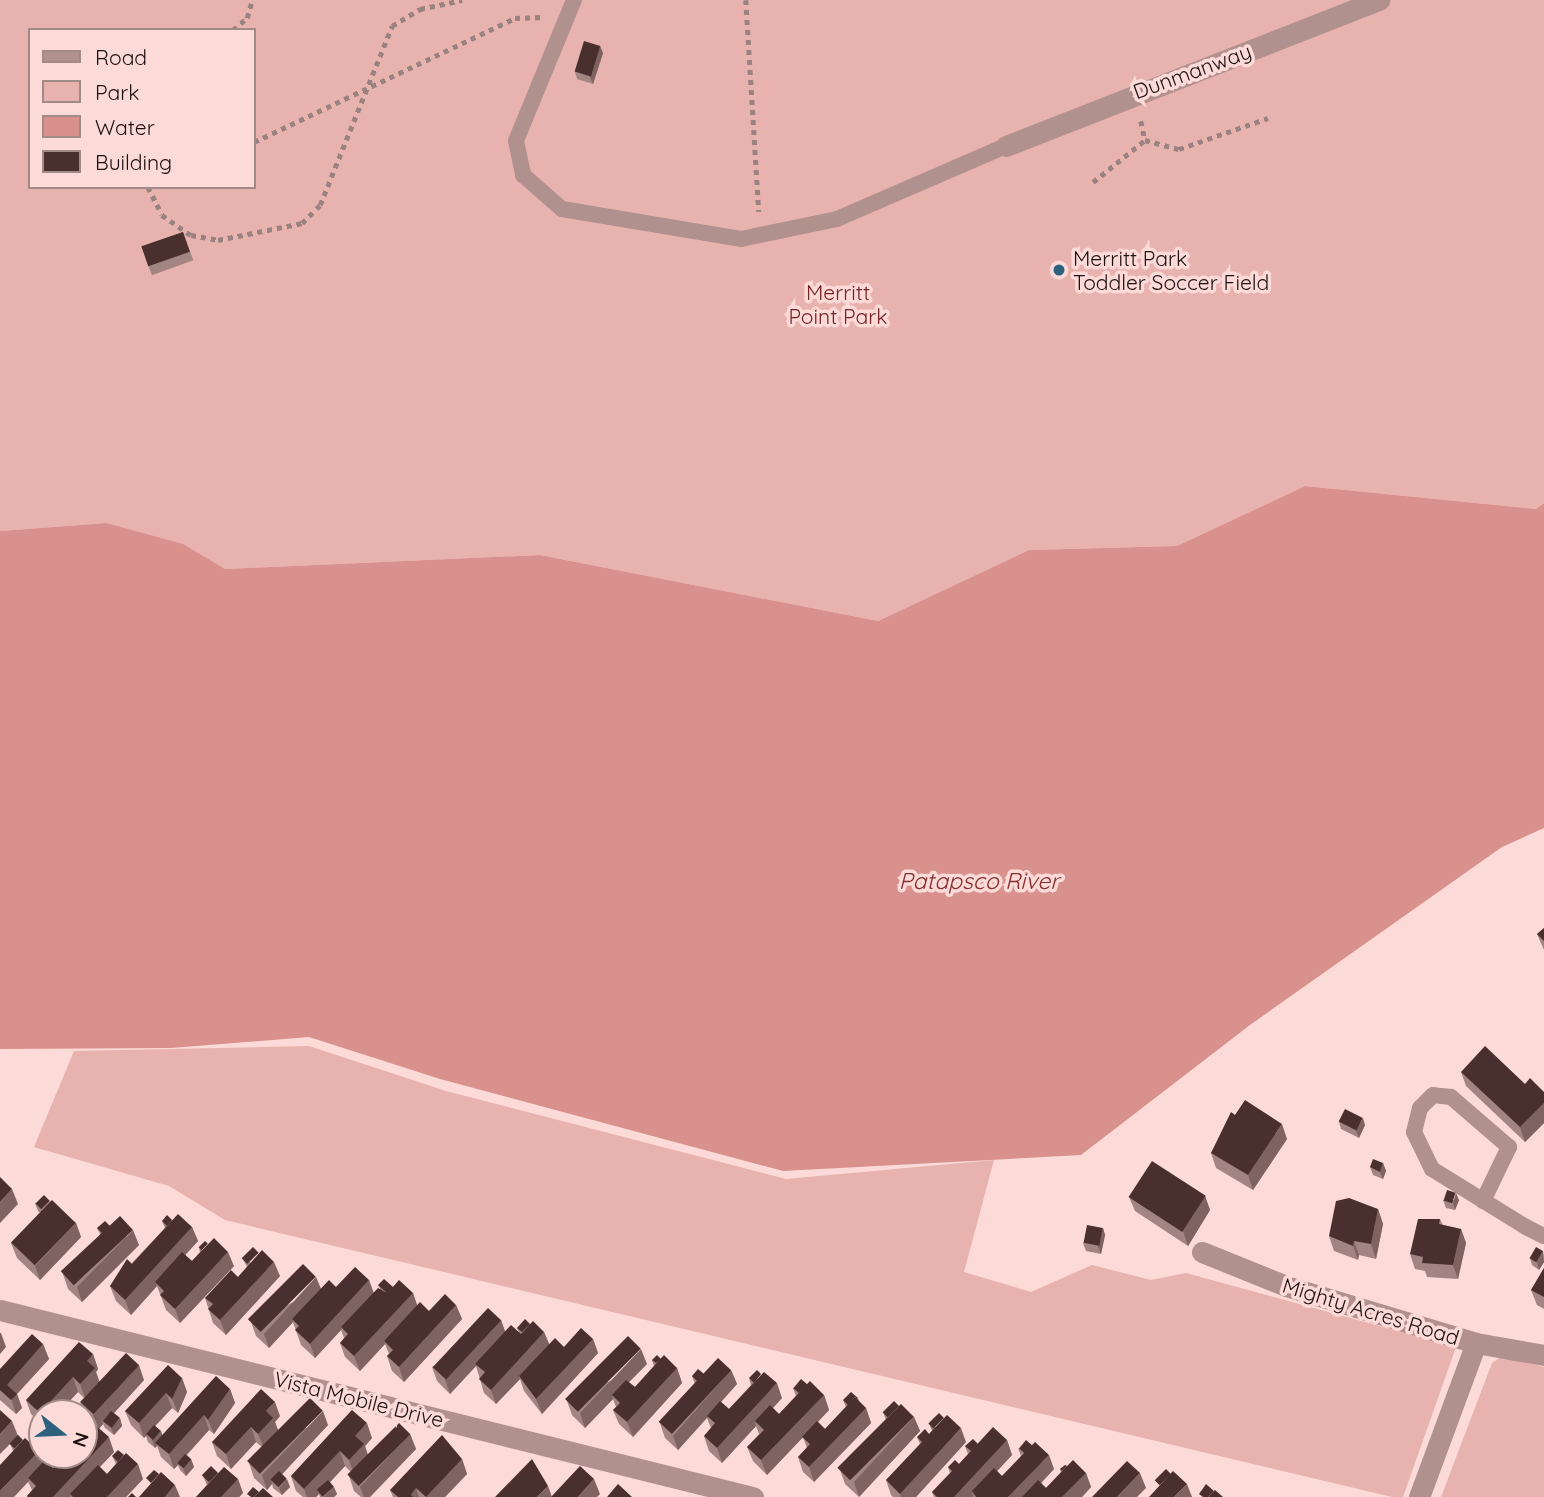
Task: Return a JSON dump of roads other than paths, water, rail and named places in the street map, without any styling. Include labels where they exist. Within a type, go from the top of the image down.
[{"type":"street","name":"Dunmanway","points":[[1006,146],[1135,92],[1380,0]]},
{"type":"street","name":"Mighty Acres Road","points":[[1202,1252],[1286,1286],[1476,1343],[1544,1354]]},
{"type":"street","name":"Vista Mobile Drive","points":[[0,1310],[715,1493],[753,1497]]},
{"type":"street","points":[[1419,1497],[1476,1343]]},
{"type":"lane","points":[[574,0],[516,141],[523,175],[562,209],[741,239],[837,219],[1006,146]]},
{"type":"lane","points":[[1483,1201],[1509,1147],[1451,1097],[1433,1095],[1420,1108],[1414,1132],[1420,1151],[1432,1169],[1483,1201],[1544,1236]]},
{"type":"water","name":"Patapsco River","points":[[1305,486],[1536,509],[1544,503],[1544,828],[1502,847],[1250,1025],[1081,1155],[783,1171],[440,1079],[309,1037],[171,1048],[0,1049],[0,531],[106,523],[183,544],[225,569],[540,555],[878,621],[1029,550],[1177,546]]},
{"type":"place","name":"Merritt Park Toddler Soccer Field","points":[[1059,270]]},
{"type":"park label","name":"Merritt Point Park","points":[[838,304]]}]
